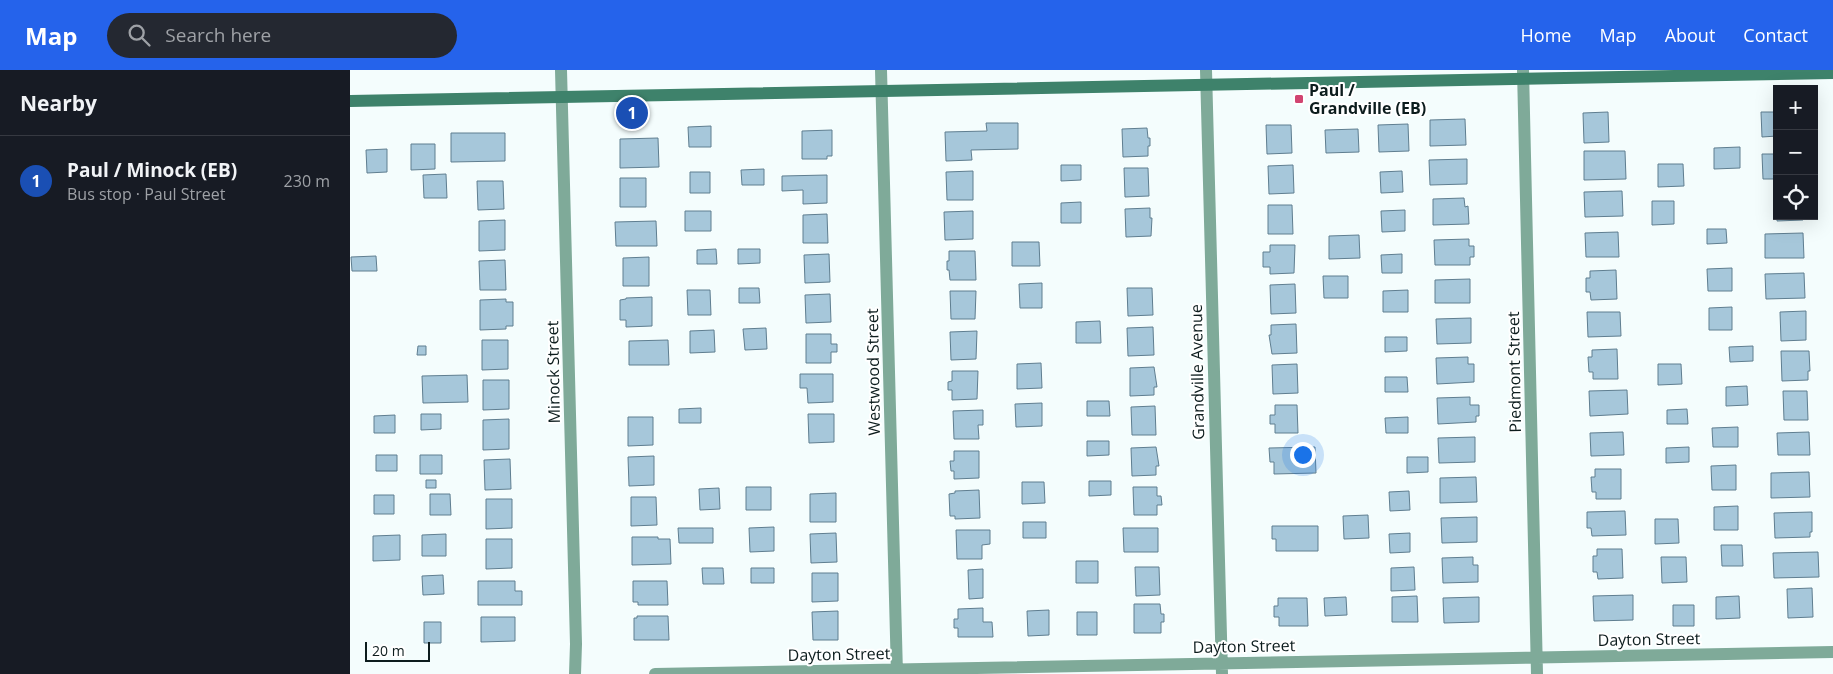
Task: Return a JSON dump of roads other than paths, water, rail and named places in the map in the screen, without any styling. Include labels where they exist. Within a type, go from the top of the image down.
[{"type":"street","name":"Minock Street","points":[[560,70],[576,644],[575,674]]},
{"type":"street","name":"Westwood Street","points":[[881,70],[896,672]]},
{"type":"street","name":"Grandville Avenue","points":[[1206,70],[1222,668]]},
{"type":"street","points":[[350,102],[1207,86],[1523,75],[1833,74]]},
{"type":"street","name":"Piedmont Street","points":[[1523,75],[1537,674]]},
{"type":"street","name":"Dayton Street","points":[[655,674],[1222,668],[1537,657],[1833,652]]},
{"type":"place","name":"Paul / Grandville (EB)","points":[[1299,99]]},
{"type":"place","name":"Paul / Minock (EB)","points":[[632,113]]}]
